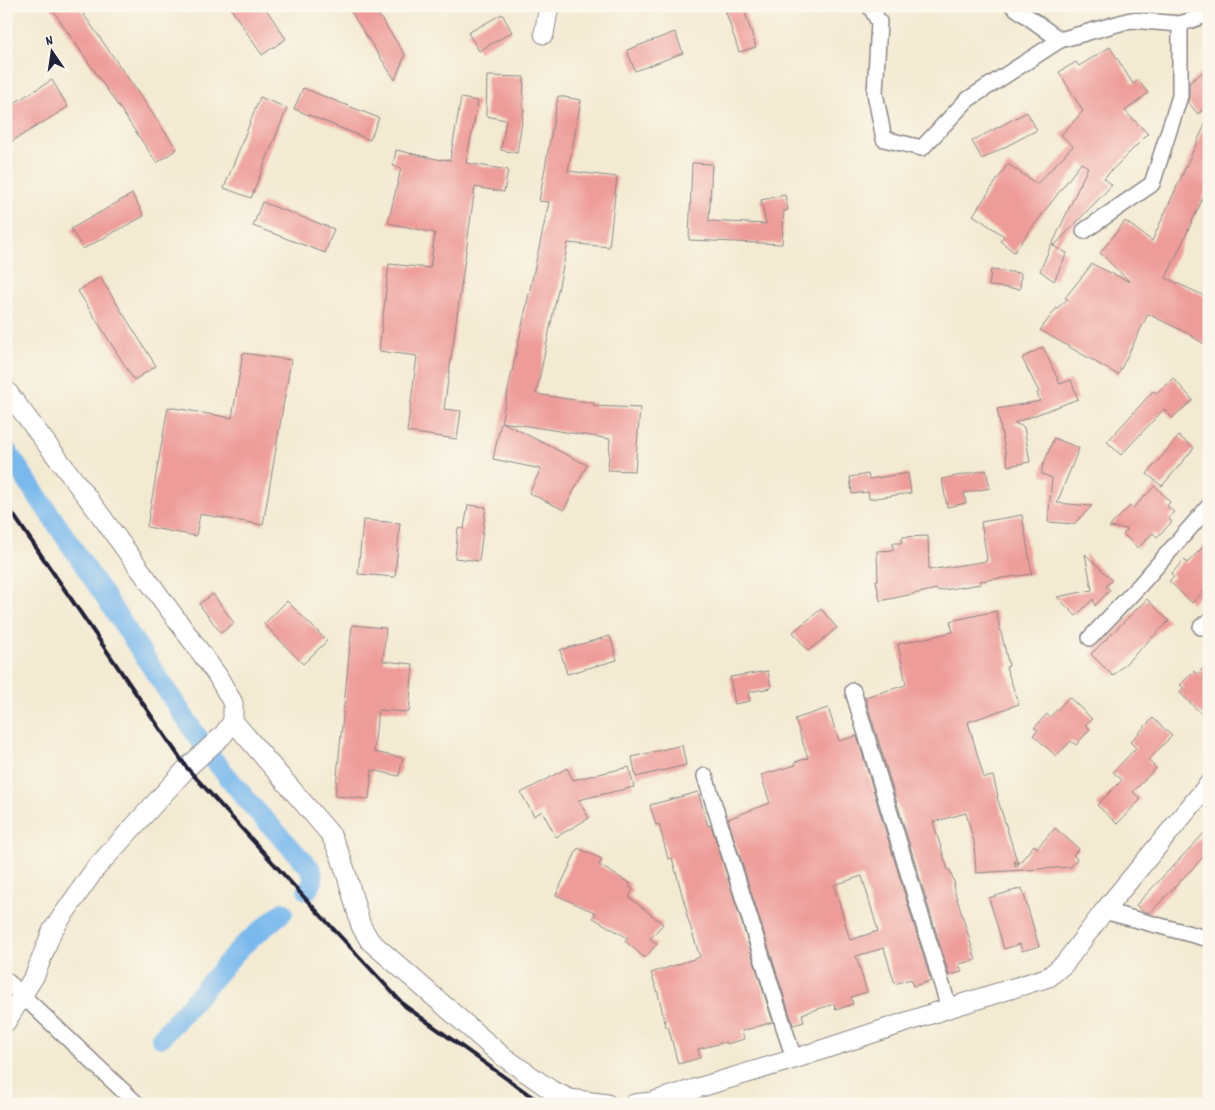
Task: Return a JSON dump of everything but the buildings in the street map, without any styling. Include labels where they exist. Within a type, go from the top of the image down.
[{"type":"street","points":[[544,34],[549,6]]},
{"type":"street","points":[[870,6],[879,22],[875,93],[884,139],[922,148],[967,100],[1060,40],[1131,20],[1180,24],[1209,14]]},
{"type":"street","points":[[1013,6],[1060,40]]},
{"type":"street","points":[[1084,231],[1152,184],[1180,96],[1180,24]]},
{"type":"street","points":[[6,390],[96,509],[217,675],[233,703],[233,721],[223,735],[186,768],[95,868],[52,931],[35,975],[6,1022]]},
{"type":"street","points":[[1090,638],[1140,585],[1209,506]]},
{"type":"street","points":[[853,691],[949,1008]]},
{"type":"street","points":[[233,721],[331,835],[347,876],[361,926],[370,941],[501,1055],[551,1090],[570,1099],[607,1104]]},
{"type":"street","points":[[705,776],[794,1059]]},
{"type":"street","points":[[634,1104],[650,1102],[794,1059],[1049,977],[1065,963],[1104,911],[1209,784]]},
{"type":"street","points":[[1104,911],[1209,939]]},
{"type":"street","points":[[6,980],[23,994],[58,1030],[137,1104]]},
{"type":"waterway","points":[[6,450],[201,742]]},
{"type":"waterway","points":[[214,760],[252,806],[310,868],[313,879],[307,890]]},
{"type":"waterway","points":[[161,1038],[241,947],[283,912]]},
{"type":"railway","points":[[6,504],[187,768],[405,1006],[542,1104]]}]
